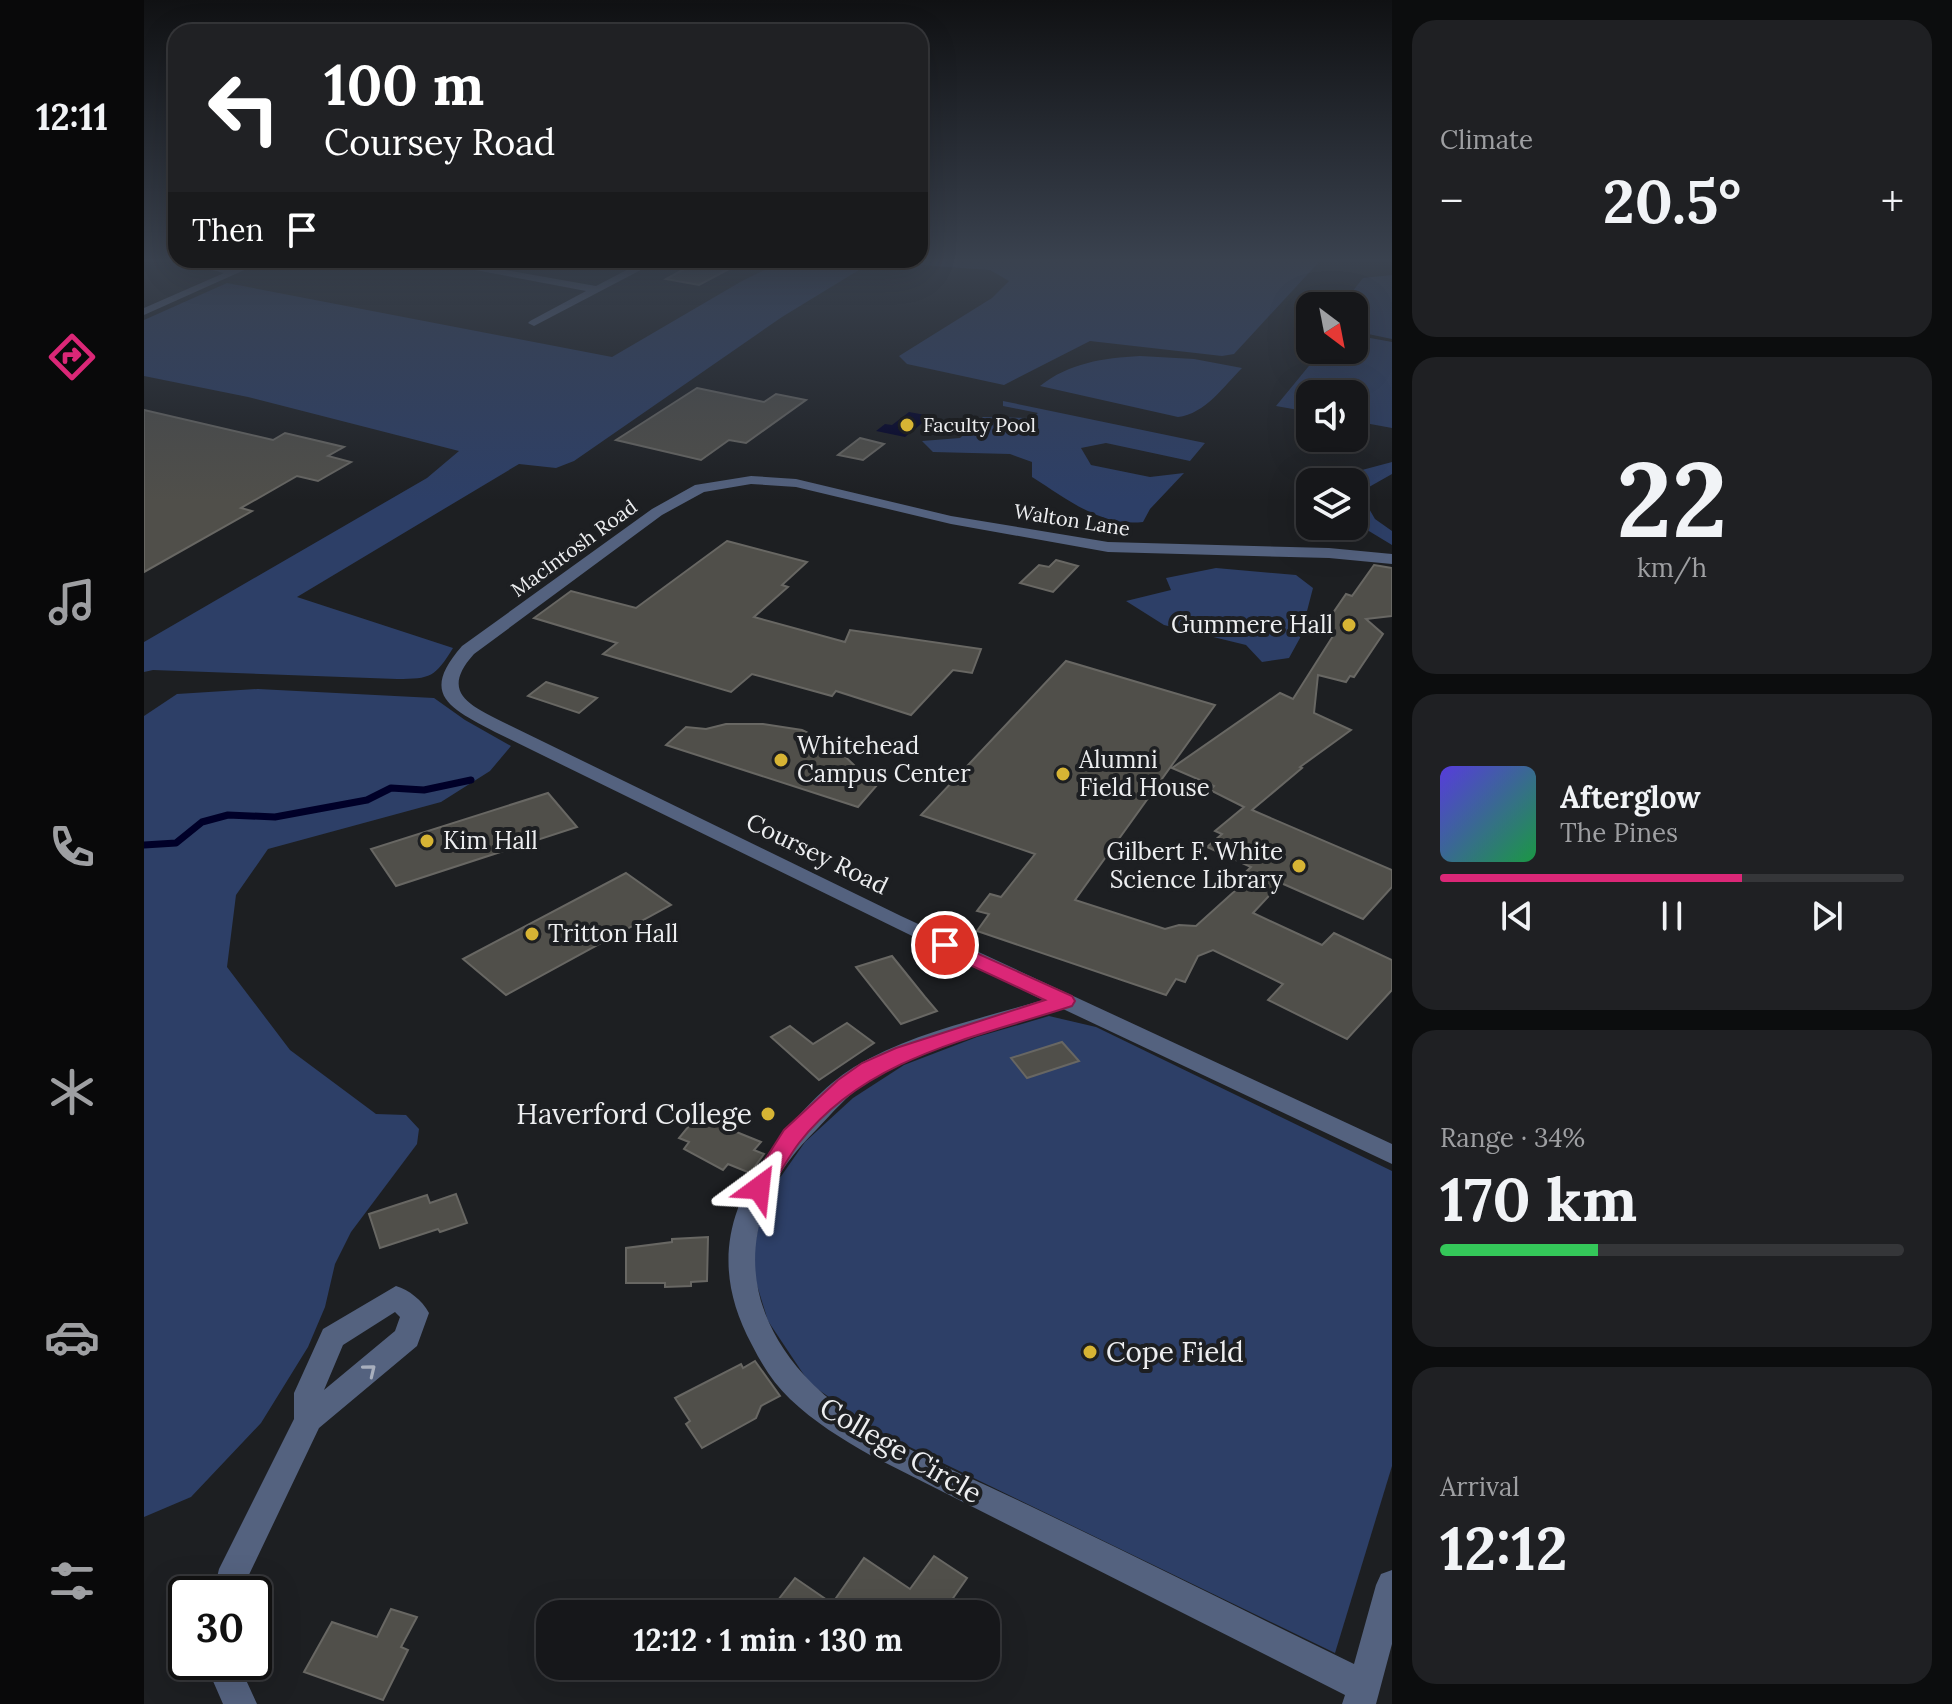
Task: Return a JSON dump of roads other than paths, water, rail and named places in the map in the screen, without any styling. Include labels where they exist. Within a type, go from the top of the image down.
[{"type":"street","name":"Walton Lane","points":[[751,480],[796,483],[951,520],[1108,547],[1329,553],[1392,559]]},
{"type":"street","name":"MacIntosh Road","points":[[448,686],[450,669],[468,650],[676,499],[713,484],[751,480]]},
{"type":"street","name":"Coursey Road","points":[[448,686],[454,698],[475,714],[894,921],[1392,1155]]},
{"type":"street","name":"College Circle","points":[[1065,1001],[904,1053],[870,1068],[846,1085],[813,1116],[792,1136],[770,1165],[747,1211],[737,1269],[745,1305],[762,1340],[783,1370],[803,1393],[837,1418],[925,1469],[1362,1696]]},
{"type":"street","points":[[232,1576],[309,1419]]},
{"type":"street","points":[[1362,1696],[1392,1585]]},
{"type":"street","points":[[230,1680],[240,1704]]},
{"type":"waterway","points":[[144,845],[176,843],[202,822],[228,815],[275,817],[367,800],[391,788],[424,790],[471,780]]},
{"type":"place","name":"Faculty Pool","points":[[907,425]]},
{"type":"place","name":"Gummere Hall","points":[[1349,625]]},
{"type":"place","name":"Whitehead Campus Center","points":[[781,760]]},
{"type":"place","name":"Alumni Field House","points":[[1063,774]]},
{"type":"place","name":"Kim Hall","points":[[427,841]]},
{"type":"place","name":"Gilbert F. White Science Library","points":[[1299,866]]},
{"type":"place","name":"Tritton Hall","points":[[532,934]]},
{"type":"place","name":"Haverford College","points":[[768,1114]]},
{"type":"place","name":"Cope Field","points":[[1090,1352]]}]
